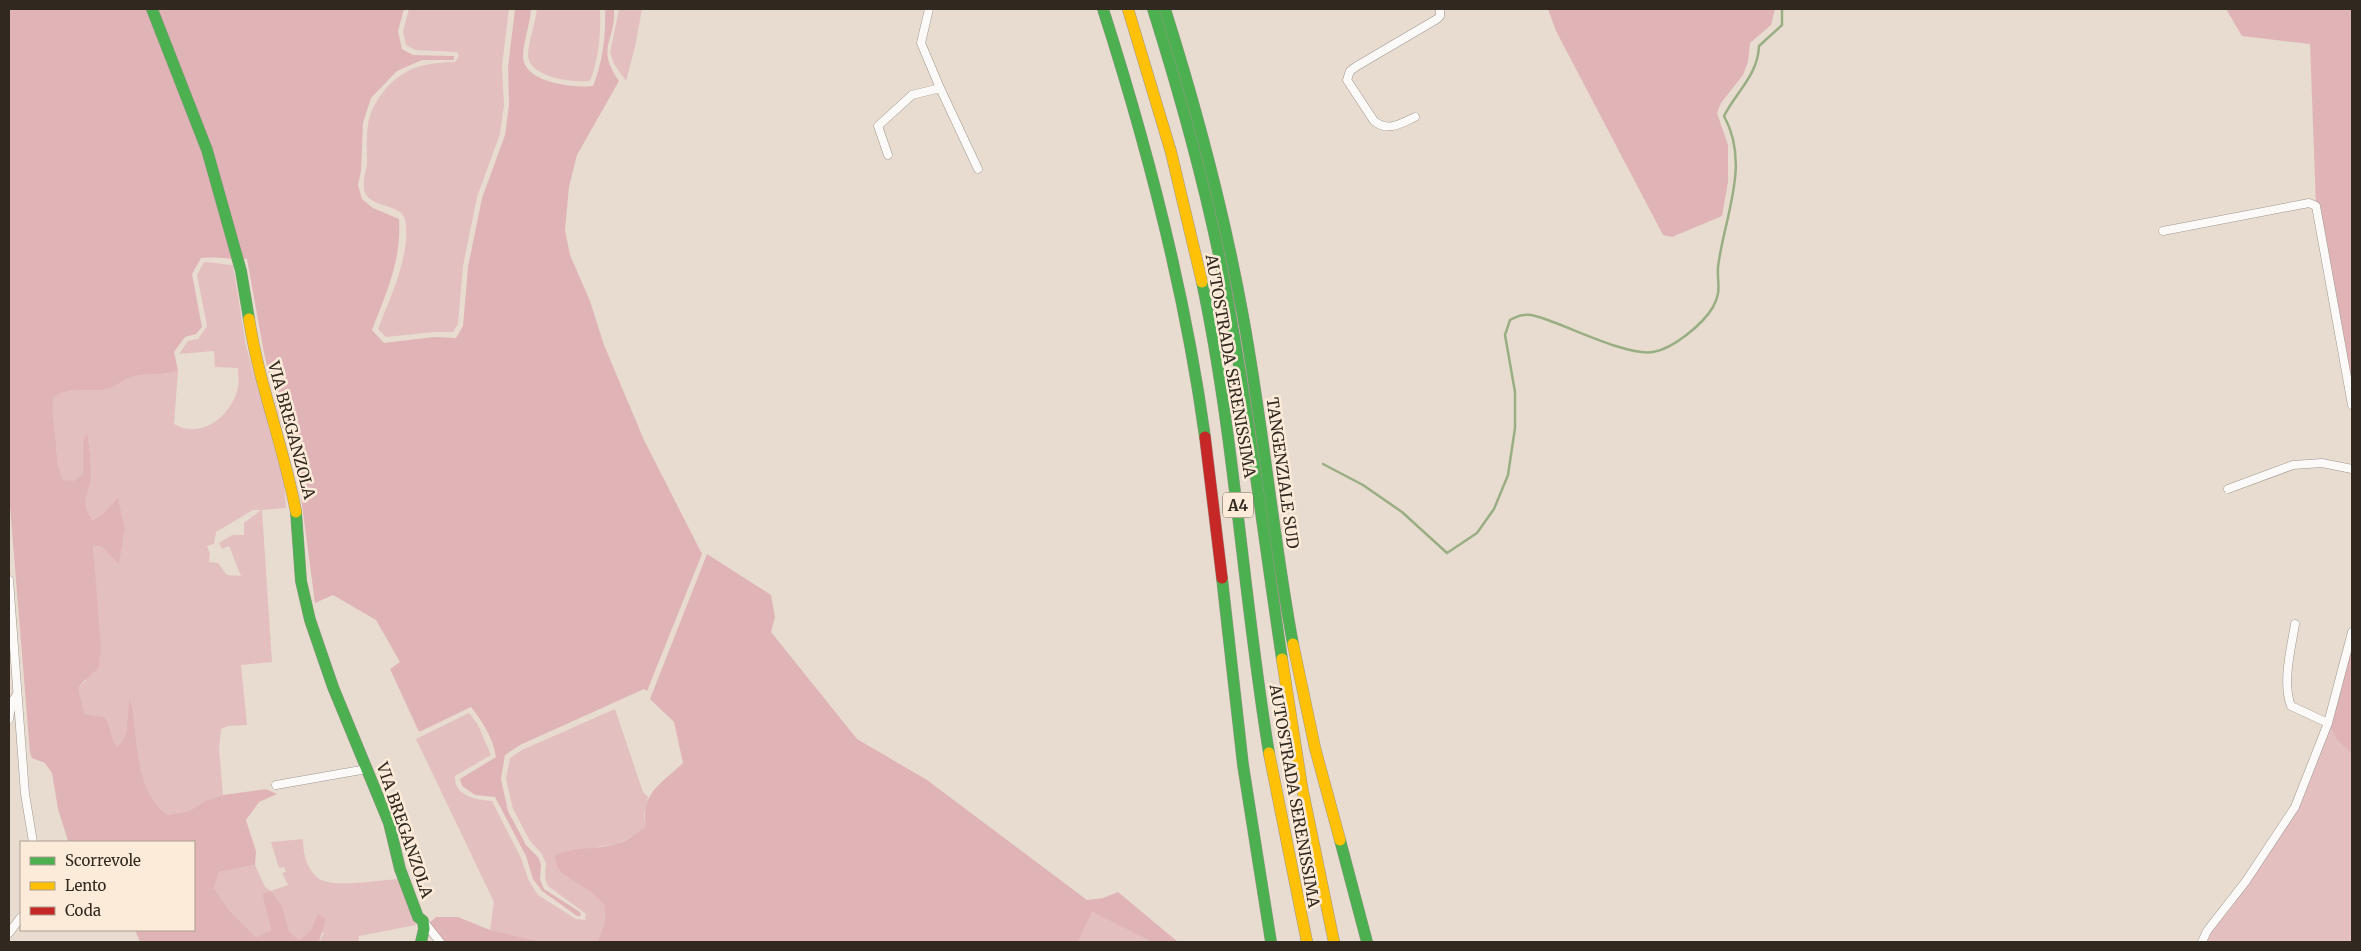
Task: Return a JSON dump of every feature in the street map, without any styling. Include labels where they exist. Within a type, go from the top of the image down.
[{"type":"main road","name":"VIA BREGANZOLA","points":[[152,9],[193,113],[212,168],[242,270],[252,341],[289,476],[296,512],[301,581],[310,620],[334,687],[389,823],[400,869],[418,917],[423,921],[424,930],[421,942]]},
{"type":"main road","name":"A4","points":[[1103,9],[1126,78],[1158,201],[1199,398],[1209,467],[1233,695],[1247,806],[1271,942]]},
{"type":"main road","name":"AUTOSTRADA SERENISSIMA","points":[[1128,9],[1149,72],[1183,196],[1210,325],[1233,464],[1260,700],[1276,800],[1306,942]]},
{"type":"main road","name":"TANGENZIALE SUD","points":[[1153,9],[1170,63],[1204,190],[1231,318],[1297,761],[1334,942]]},
{"type":"main road","name":"TANGENZIALE SUD","points":[[1165,9],[1181,60],[1217,197],[1242,316],[1283,589],[1300,684],[1367,942]]},
{"type":"street","points":[[929,9],[922,43],[940,88],[978,169]]},
{"type":"street","points":[[1415,117],[1390,127],[1379,125],[1374,121],[1347,80],[1350,71],[1357,66],[1440,16],[1440,9]]},
{"type":"street","points":[[888,155],[878,126],[912,95],[940,88]]},
{"type":"street","points":[[2163,231],[2309,203],[2316,206],[2352,405]]},
{"type":"street","points":[[2228,489],[2293,465],[2322,463],[2352,469]]},
{"type":"street","points":[[9,580],[25,794],[32,841]]},
{"type":"street","points":[[2295,624],[2290,651],[2287,696],[2291,706],[2328,722]]},
{"type":"street","points":[[2202,942],[2215,920],[2246,881],[2295,807],[2328,722],[2352,632]]},
{"type":"street","points":[[9,719],[12,702],[17,694]]},
{"type":"street","points":[[276,785],[368,769]]},
{"type":"street","points":[[9,933],[20,918]]},
{"type":"street","points":[[423,921],[440,942]]},
{"type":"shaded area","points":[[9,9],[404,9],[398,31],[402,49],[413,55],[454,56],[454,60],[422,60],[397,71],[371,98],[363,123],[361,171],[358,185],[362,199],[373,208],[399,219],[398,248],[392,276],[372,330],[384,343],[434,337],[456,338],[463,326],[468,267],[482,198],[505,135],[509,105],[508,67],[515,9],[531,9],[523,55],[525,64],[531,72],[539,78],[550,82],[573,86],[593,86],[601,58],[605,28],[605,9],[614,9],[614,20],[607,52],[608,60],[619,81],[577,155],[569,187],[565,230],[570,255],[590,301],[604,345],[644,440],[702,554],[647,691],[644,689],[520,745],[505,755],[501,779],[508,811],[526,845],[538,857],[541,865],[540,879],[544,889],[580,912],[581,916],[577,916],[542,891],[533,879],[526,856],[495,797],[475,795],[462,786],[460,779],[496,757],[493,743],[487,731],[471,707],[419,732],[390,669],[400,662],[376,620],[333,595],[315,603],[298,475],[278,413],[264,353],[247,259],[201,258],[192,274],[202,327],[196,334],[185,337],[174,352],[178,370],[132,377],[108,389],[72,390],[54,397],[53,410],[57,457],[63,480],[73,481],[83,474],[83,443],[87,433],[91,470],[85,502],[88,513],[92,520],[103,514],[118,498],[125,529],[119,564],[101,546],[93,546],[101,649],[99,667],[82,684],[79,691],[85,714],[104,717],[109,725],[114,742],[118,747],[126,735],[129,698],[133,709],[140,766],[144,781],[157,805],[167,815],[189,811],[205,801],[223,795],[266,789],[277,794],[259,802],[246,820],[256,851],[255,865],[219,872],[214,888],[229,910],[256,937],[271,930],[262,894],[271,891],[283,908],[289,931],[299,940],[311,930],[318,914],[326,919],[319,942],[140,942],[135,931],[195,931],[195,841],[68,841],[58,809],[52,773],[45,763],[32,758],[30,753],[9,494]]},
{"type":"shaded area","points":[[409,9],[509,9],[502,66],[504,105],[500,134],[477,197],[463,266],[458,324],[453,332],[386,337],[378,329],[399,275],[403,260],[406,232],[403,214],[371,200],[365,192],[367,134],[370,115],[380,95],[405,73],[425,65],[455,62],[459,56],[457,52],[415,50],[406,45],[403,31]]},
{"type":"shaded area","points":[[537,9],[600,9],[599,45],[590,81],[573,81],[553,77],[535,69],[530,63],[528,55]]},
{"type":"shaded area","points":[[619,9],[642,9],[626,81],[614,64],[610,53]]},
{"type":"shaded area","points":[[1548,9],[1775,9],[1771,25],[1750,43],[1748,62],[1743,75],[1721,103],[1717,113],[1728,145],[1728,182],[1722,216],[1672,237],[1663,235],[1556,31]]},
{"type":"shaded area","points":[[2226,9],[2352,9],[2352,405],[2316,206],[2310,44],[2242,36]]},
{"type":"shaded area","points":[[204,262],[233,265],[246,346],[284,483],[286,508],[262,510],[272,662],[241,665],[247,725],[228,726],[221,729],[219,748],[223,795],[205,801],[189,811],[167,815],[157,805],[144,781],[140,766],[133,709],[129,699],[126,735],[118,748],[104,717],[85,714],[80,700],[78,692],[79,688],[86,681],[96,596],[93,545],[101,546],[119,563],[125,529],[118,499],[103,514],[91,520],[87,512],[85,496],[91,474],[87,434],[83,474],[73,481],[63,481],[58,463],[53,406],[54,396],[66,391],[104,390],[132,377],[178,370],[174,424],[195,429],[214,423],[222,416],[229,408],[238,388],[238,368],[215,367],[214,351],[179,354],[188,341],[198,339],[207,326],[197,275]],"holes":[[[253,510],[261,510],[244,523],[244,535],[232,535],[219,543],[222,549],[229,546],[241,576],[227,575],[218,563],[209,562],[210,554],[207,546],[214,544],[216,532]]]},
{"type":"shaded area","points":[[707,554],[771,595],[775,617],[771,632],[857,739],[927,780],[1087,900],[1103,898],[1118,892],[1178,942],[1152,942],[1092,912],[1078,942],[597,942],[605,923],[604,905],[590,891],[563,873],[556,863],[555,856],[577,849],[616,844],[635,834],[646,826],[646,805],[654,790],[683,763],[674,722],[650,699]]},
{"type":"shaded area","points":[[2352,632],[2352,754],[2336,739],[2328,723]]},
{"type":"shaded area","points":[[615,709],[643,792],[648,797],[644,815],[646,826],[636,834],[617,844],[596,847],[565,876],[590,890],[604,905],[605,923],[597,942],[544,942],[490,930],[494,902],[416,739],[469,713],[478,725],[491,755],[455,776],[458,788],[467,796],[492,801],[521,858],[529,881],[538,895],[576,919],[585,920],[586,914],[548,886],[545,878],[546,864],[542,854],[530,841],[513,809],[506,779],[510,758],[522,750]]},
{"type":"shaded area","points":[[2328,723],[2336,739],[2352,754],[2352,942],[2202,942],[2295,807]]},
{"type":"shaded area","points":[[303,839],[304,851],[310,869],[324,881],[349,883],[398,879],[416,925],[359,936],[358,942],[319,942],[324,933],[311,930],[299,940],[289,931],[283,908],[262,894],[271,930],[256,937],[229,910],[214,888],[219,872],[255,865],[265,887],[271,891],[288,885],[282,873],[286,872],[284,867],[279,868],[271,842]]},
{"type":"shaded area","points":[[1092,912],[1152,942],[1078,942]]},
{"type":"shaded area","points":[[436,917],[458,917],[490,930],[544,942],[440,942],[427,925]]},
{"type":"waterway","points":[[1323,464],[1363,485],[1402,512],[1447,553],[1477,533],[1494,509],[1508,475],[1515,428],[1515,392],[1505,335],[1510,320],[1522,315],[1535,316],[1618,347],[1643,352],[1661,350],[1678,341],[1695,328],[1708,314],[1716,301],[1718,267],[1736,172],[1732,135],[1724,116],[1751,75],[1758,56],[1759,46],[1782,25],[1782,9]]},
{"type":"traffic: fast","points":[[152,9],[207,150],[241,271],[249,319]]},
{"type":"traffic: fast","points":[[1103,9],[1150,167],[1176,274],[1197,382],[1205,437]]},
{"type":"traffic: fast","points":[[1153,9],[1192,143],[1224,280],[1248,422],[1282,659]]},
{"type":"traffic: fast","points":[[1165,9],[1209,161],[1236,277],[1250,357],[1293,644]]},
{"type":"traffic: fast","points":[[1202,282],[1223,399],[1252,635],[1269,753]]},
{"type":"traffic: fast","points":[[296,512],[301,581],[310,620],[333,687],[389,823],[400,869],[418,917],[423,921],[424,929],[421,942]]},
{"type":"traffic: fast","points":[[1222,578],[1243,765],[1271,942]]},
{"type":"traffic: fast","points":[[1340,840],[1367,942]]},
{"type":"traffic: slow","points":[[1128,9],[1171,152],[1202,282]]},
{"type":"traffic: slow","points":[[249,319],[253,344],[296,512]]},
{"type":"traffic: slow","points":[[1293,644],[1315,748],[1340,840]]},
{"type":"traffic: slow","points":[[1282,659],[1302,787],[1334,942]]},
{"type":"traffic: slow","points":[[1269,753],[1307,942]]},
{"type":"traffic: jam","points":[[1205,437],[1222,578]]}]
